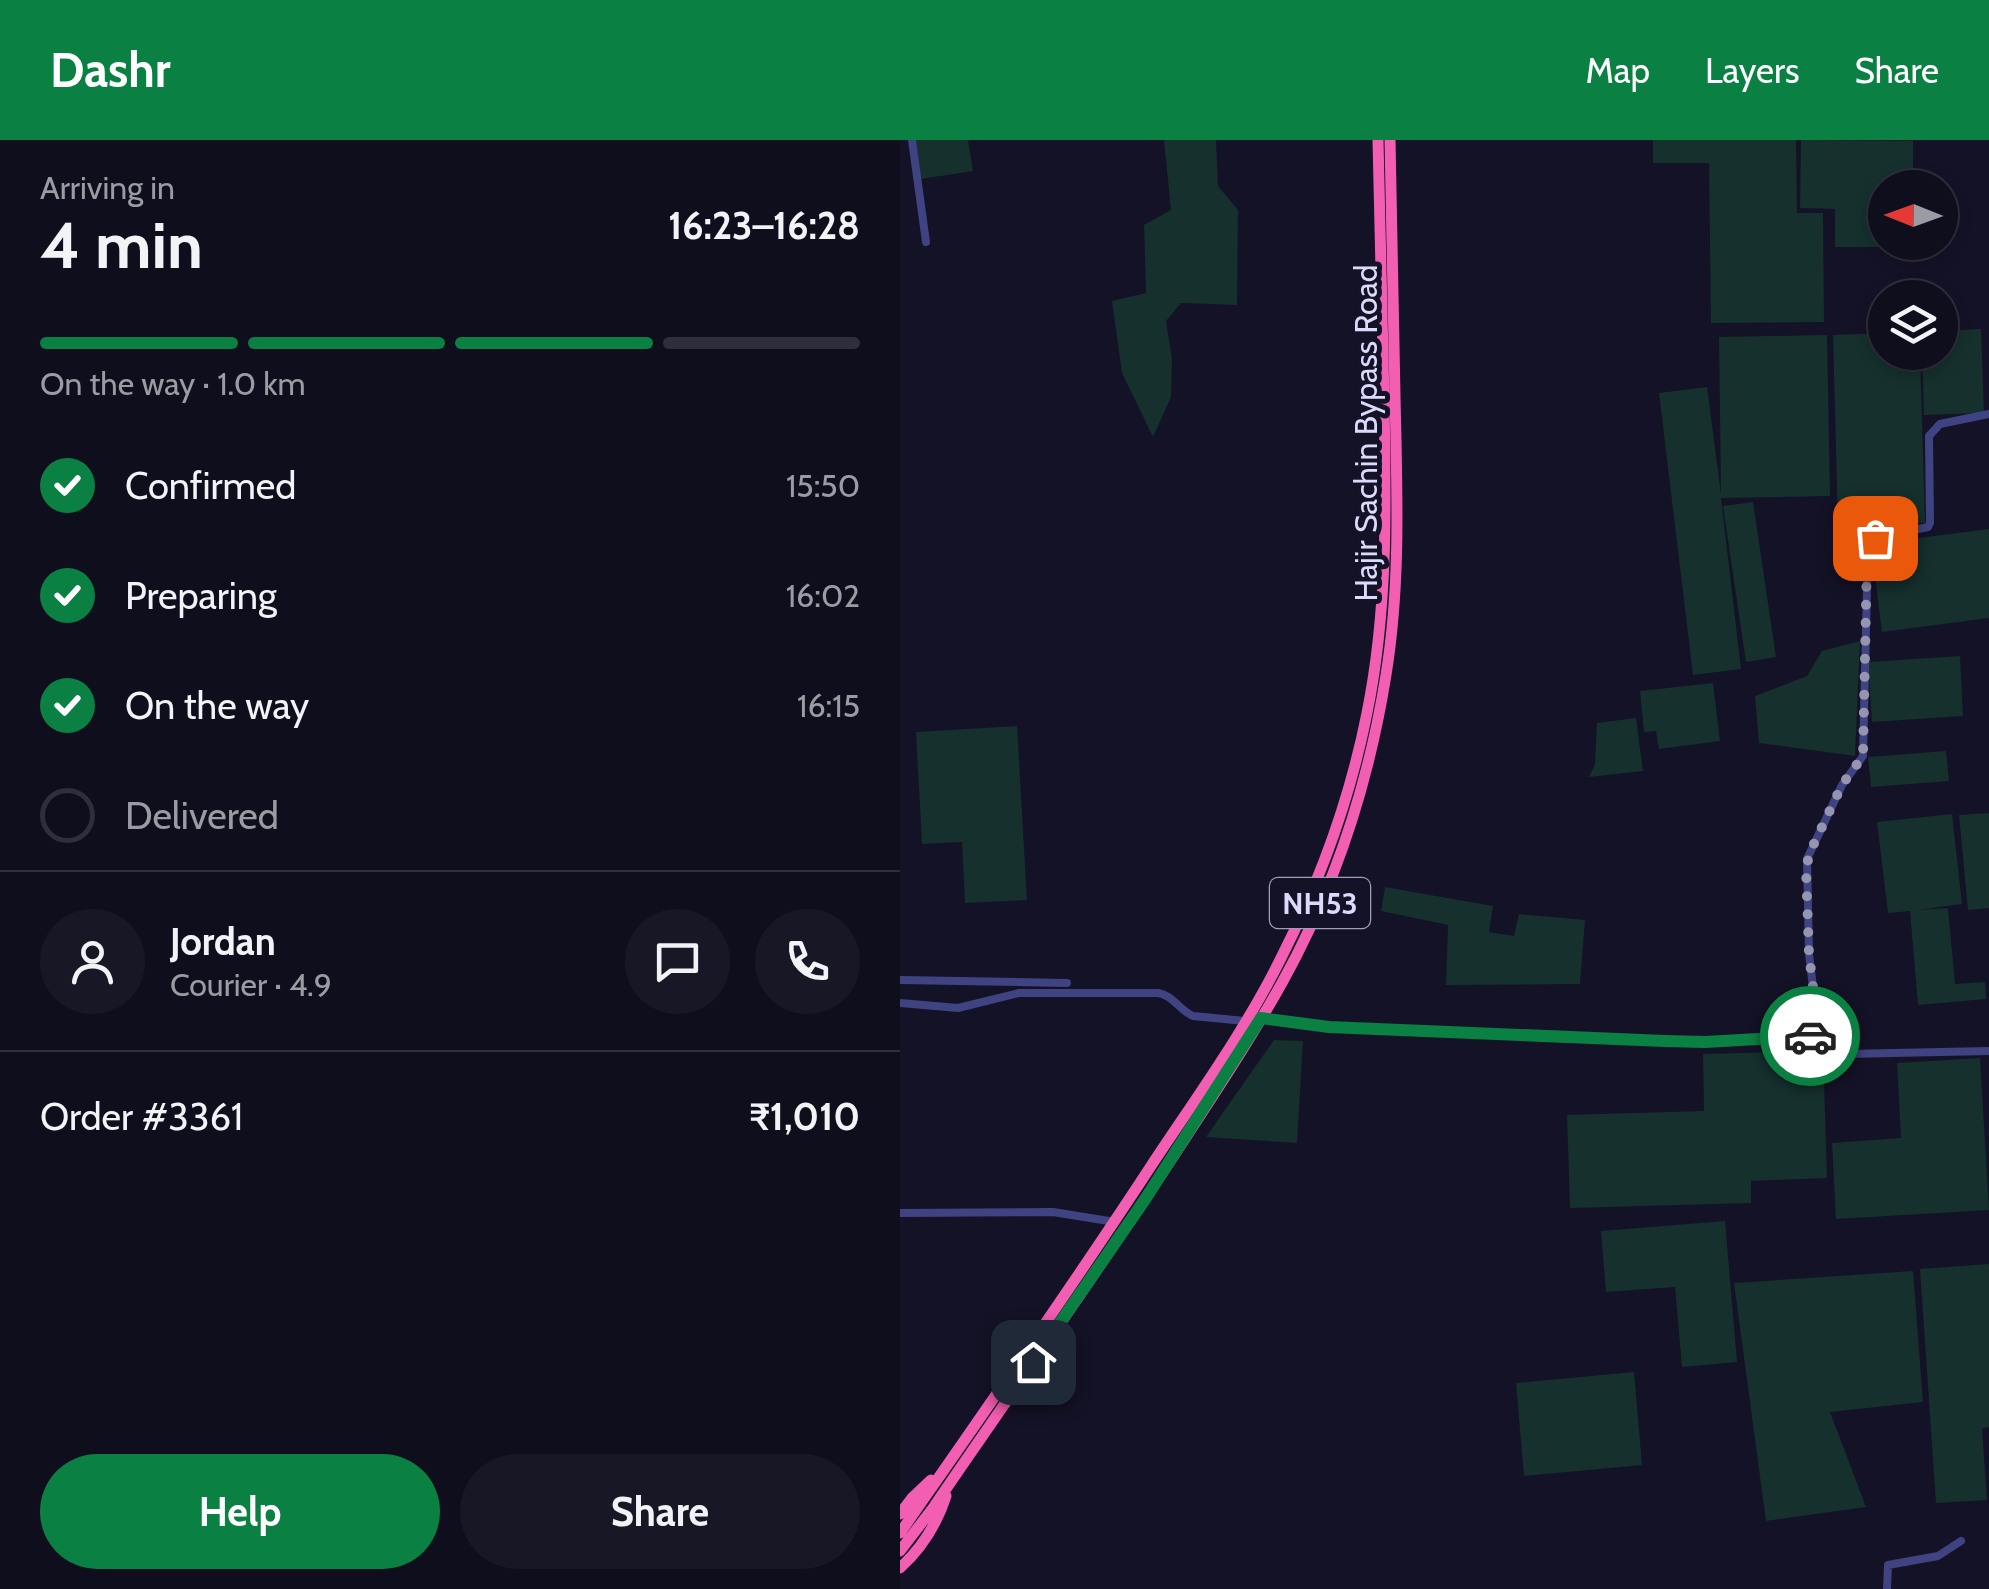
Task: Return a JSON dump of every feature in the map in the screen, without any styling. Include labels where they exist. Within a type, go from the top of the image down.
[{"type":"highway","name":"NH53","points":[[900,1533],[1114,1222],[1245,1022],[1280,962],[1332,842],[1367,713],[1380,636],[1385,568],[1378,140]]},
{"type":"highway","name":"Hajir Sachin Bypass Road","points":[[900,1550],[1146,1198],[1261,1018],[1309,930],[1335,868],[1374,738],[1398,569],[1390,140]]},
{"type":"highway","points":[[900,1514],[945,1468]]},
{"type":"highway","points":[[900,1568],[928,1535],[950,1482]]},
{"type":"street","points":[[912,140],[926,242]]},
{"type":"street","points":[[1261,1018],[1329,1027],[1665,1041],[1792,1038],[1816,1032],[1806,868],[1842,785],[1863,756],[1868,545],[1875,538],[1928,527],[1929,436],[1940,424],[1989,414]]},
{"type":"street","points":[[900,980],[1068,983]]},
{"type":"street","points":[[900,1003],[958,1008],[1019,992],[1163,993],[1193,1016],[1245,1022]]},
{"type":"street","points":[[1816,1032],[1833,1052],[1845,1054],[1989,1051]]},
{"type":"street","points":[[900,1212],[1054,1212],[1114,1222]]},
{"type":"street","points":[[1887,1589],[1888,1565],[1938,1556],[1961,1541]]},
{"type":"green space","points":[[916,140],[968,140],[973,171],[921,179]]},
{"type":"green space","points":[[1164,140],[1216,140],[1218,186],[1238,210],[1237,305],[1181,303],[1166,321],[1172,359],[1171,397],[1153,437],[1122,373],[1112,301],[1146,293],[1144,225],[1171,210]]},
{"type":"green space","points":[[1653,140],[1796,140],[1797,213],[1823,213],[1824,322],[1711,323],[1709,163],[1653,163]]},
{"type":"green space","points":[[1801,140],[1913,141],[1913,170],[1868,170],[1868,247],[1835,247],[1835,209],[1800,208]]},
{"type":"green space","points":[[1981,329],[1984,413],[1924,415],[1923,370],[1958,370],[1958,330]]},
{"type":"green space","points":[[1868,334],[1868,370],[1920,370],[1925,523],[1838,526],[1833,335]]},
{"type":"green space","points":[[1827,335],[1830,496],[1721,498],[1741,669],[1693,675],[1659,393],[1707,387],[1721,494],[1719,337]]},
{"type":"green space","points":[[1753,502],[1776,657],[1746,662],[1723,506]]},
{"type":"green space","points":[[1989,529],[1989,618],[1882,632],[1871,544]]},
{"type":"green space","points":[[1860,641],[1855,756],[1759,743],[1755,696],[1807,676],[1822,651]]},
{"type":"green space","points":[[1960,656],[1963,716],[1872,722],[1868,662]]},
{"type":"green space","points":[[1713,683],[1720,741],[1659,749],[1656,731],[1644,732],[1640,691]]},
{"type":"green space","points":[[1636,718],[1643,771],[1589,777],[1595,764],[1597,723]]},
{"type":"green space","points":[[1017,726],[1027,900],[965,903],[962,842],[922,844],[916,732]]},
{"type":"green space","points":[[1946,751],[1949,781],[1871,787],[1868,757]]},
{"type":"green space","points":[[1989,813],[1989,908],[1968,910],[1959,815]]},
{"type":"green space","points":[[1952,814],[1962,904],[1918,910],[1948,908],[1955,984],[1985,982],[1986,999],[1918,1005],[1910,911],[1888,913],[1877,822]]},
{"type":"green space","points":[[1385,887],[1493,906],[1489,932],[1514,936],[1519,914],[1585,920],[1580,984],[1446,985],[1448,925],[1381,911]]},
{"type":"green space","points":[[1274,1040],[1303,1041],[1297,1143],[1206,1137]]},
{"type":"green space","points":[[1823,1051],[1827,1178],[1751,1181],[1751,1203],[1570,1208],[1567,1115],[1704,1111],[1703,1054]]},
{"type":"green space","points":[[1980,1058],[1989,1210],[1836,1219],[1832,1143],[1901,1138],[1897,1063]]},
{"type":"green space","points":[[1725,1221],[1737,1362],[1682,1367],[1675,1287],[1606,1292],[1601,1231]]},
{"type":"green space","points":[[1989,1264],[1989,1427],[1982,1429],[1987,1500],[1936,1503],[1920,1269]]},
{"type":"green space","points":[[1913,1271],[1923,1402],[1830,1412],[1866,1507],[1766,1521],[1734,1283]]},
{"type":"green space","points":[[1634,1372],[1642,1465],[1524,1476],[1516,1383]]},
{"type":"way so far","points":[[1810,1036],[1818,1028],[1809,954],[1807,859],[1842,785],[1863,756],[1867,557],[1868,545],[1875,538]]},
{"type":"route","points":[[1033,1362],[1146,1198],[1261,1018],[1329,1027],[1665,1041],[1810,1036]]}]
